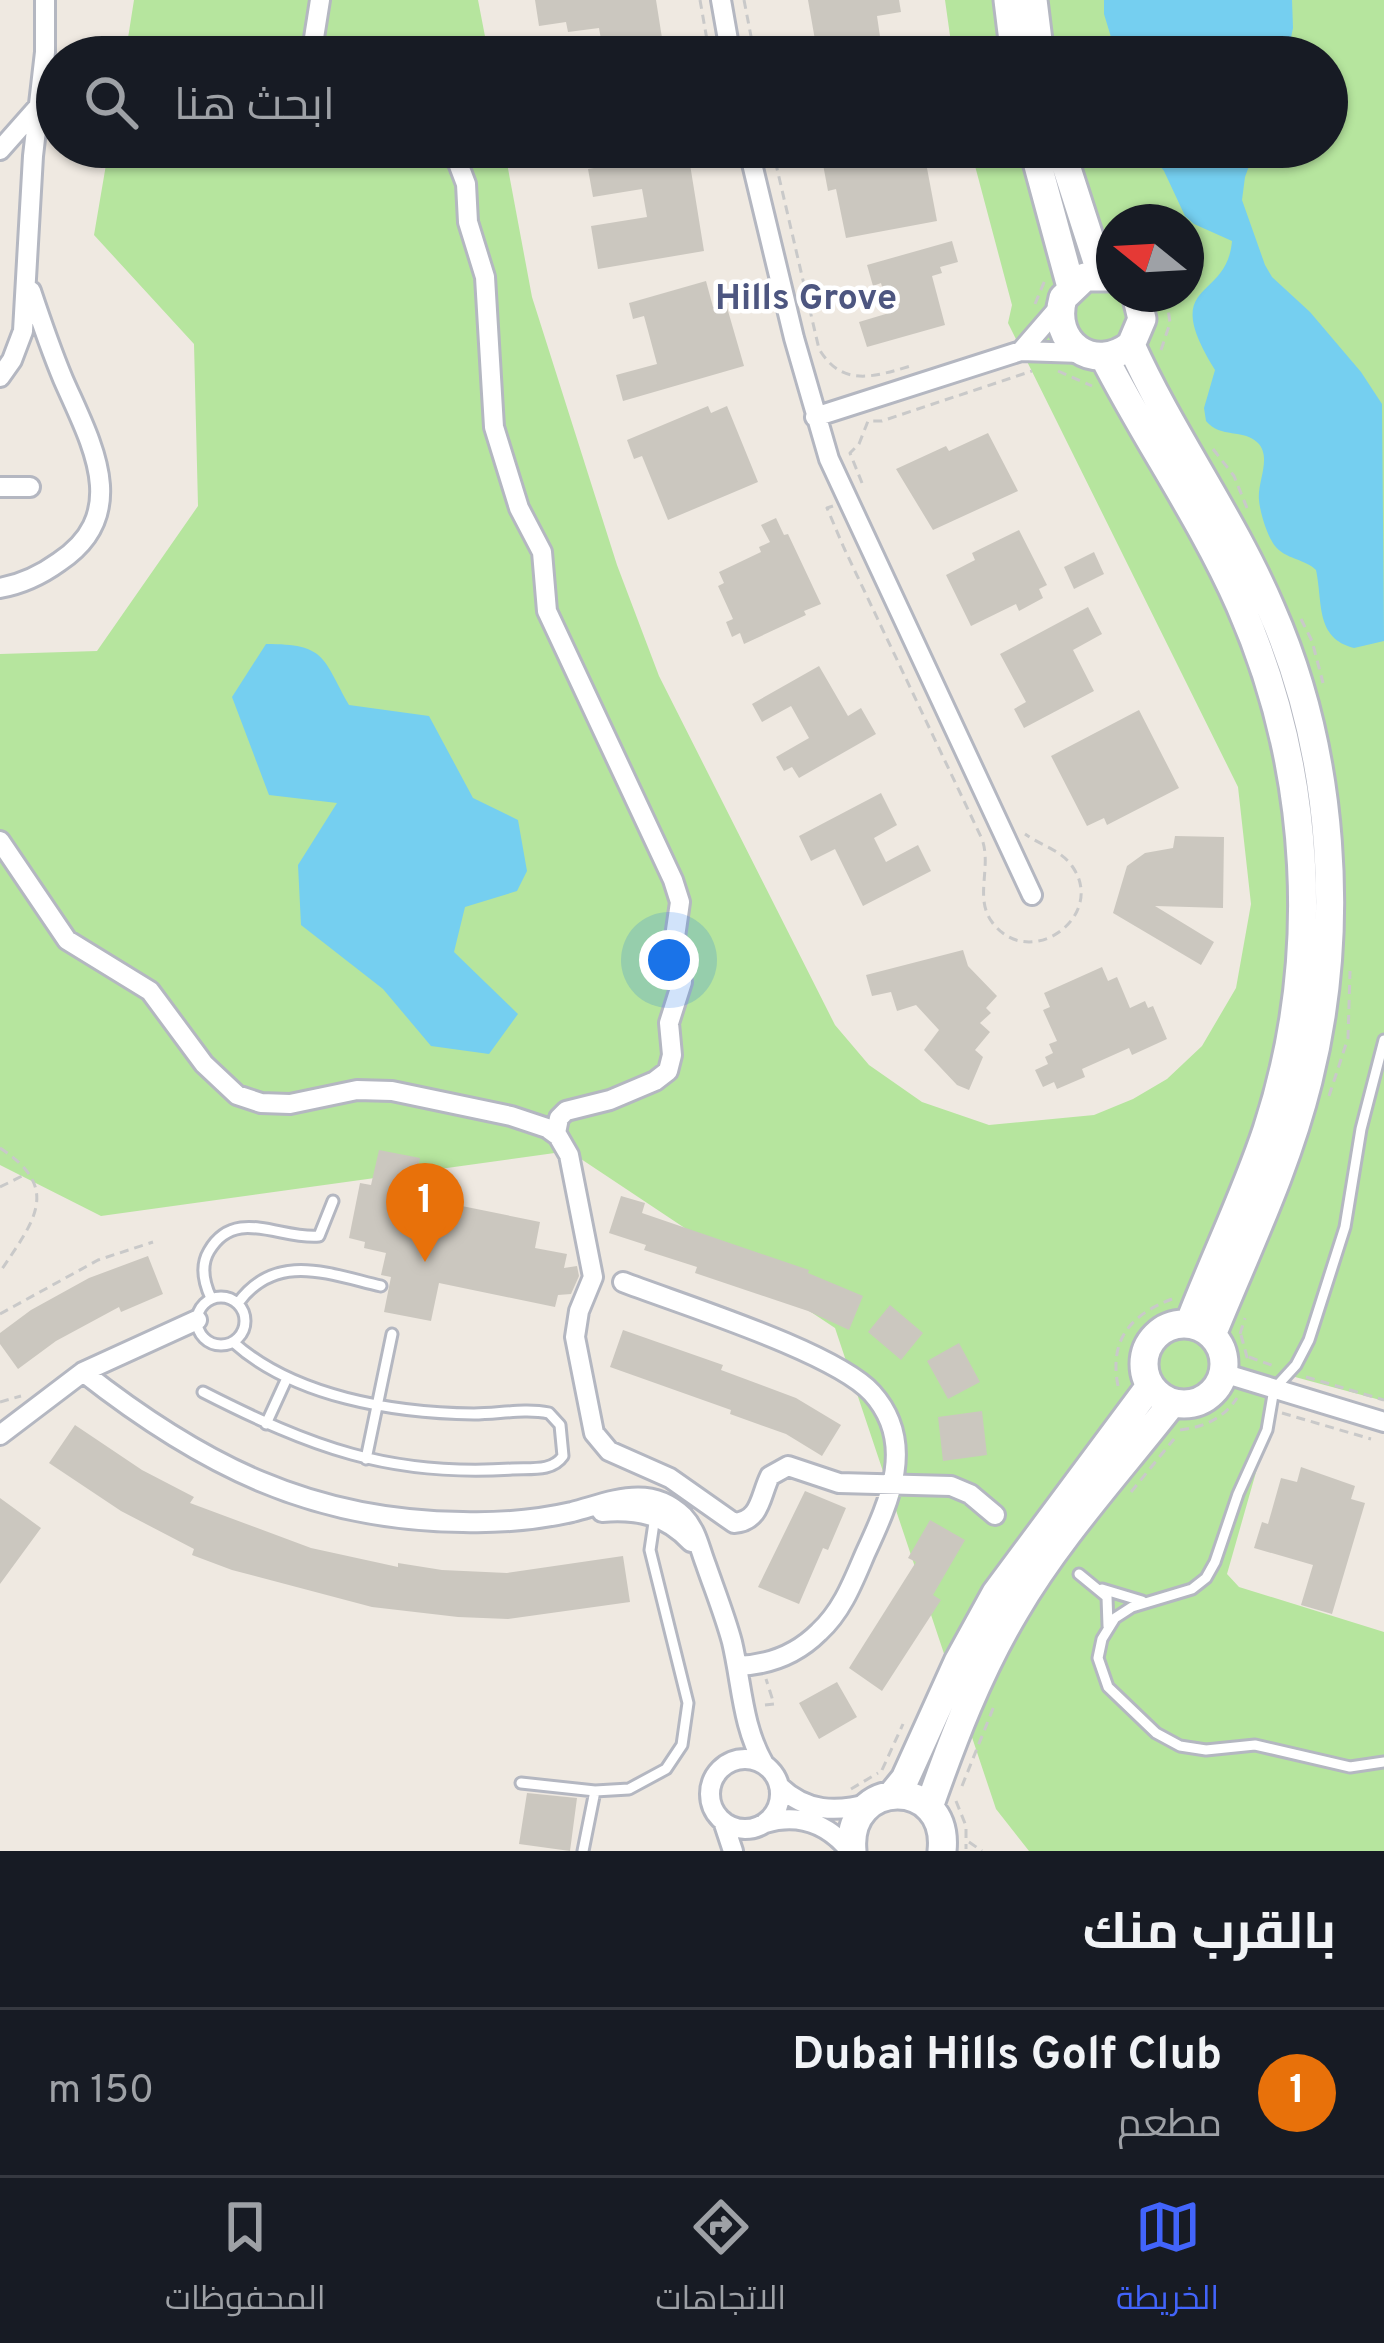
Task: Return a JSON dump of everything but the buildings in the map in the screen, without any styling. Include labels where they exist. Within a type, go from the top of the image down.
[{"type":"street","points":[[45,0],[45,36]]},
{"type":"street","points":[[314,36],[320,0]]},
{"type":"street","points":[[722,0],[728,36]]},
{"type":"street","points":[[1008,0],[1012,36]]},
{"type":"street","points":[[1033,0],[1037,36]]},
{"type":"street","points":[[0,150],[36,109]]},
{"type":"street","points":[[0,377],[19,346],[36,150]]},
{"type":"street","points":[[460,168],[466,184],[468,222],[485,277],[494,427],[519,508],[542,552],[547,611],[674,880],[680,902],[676,938],[682,982],[669,1023],[673,1055],[668,1071],[610,1100],[566,1111],[556,1133]]},
{"type":"street","points":[[753,168],[815,417],[846,501],[1032,895]]},
{"type":"street","points":[[1038,168],[1066,296],[1061,329],[1093,355],[1209,544],[1246,620],[1280,718],[1299,821],[1302,926],[1284,1064],[1261,1146],[1200,1320]]},
{"type":"street","points":[[1068,168],[1096,243]]},
{"type":"street","points":[[1021,351],[1085,277],[1096,276]]},
{"type":"street","points":[[0,587],[27,580],[71,554],[89,532],[101,493],[95,451],[27,281]]},
{"type":"street","points":[[1140,312],[1131,345],[1143,373],[1272,609],[1310,727],[1326,844],[1324,993],[1307,1085],[1278,1178],[1200,1320],[1160,1331],[1147,1347],[1144,1367],[1167,1406]]},
{"type":"street","points":[[815,417],[1021,351],[1093,355],[1131,345]]},
{"type":"street","points":[[0,487],[30,487]]},
{"type":"street","points":[[0,841],[58,930],[88,956],[150,991],[214,1076],[237,1095],[274,1104],[357,1090],[392,1090],[511,1116],[556,1133],[569,1154],[593,1277],[579,1311],[575,1337],[592,1426],[609,1451],[670,1478],[728,1521],[740,1523],[755,1515],[770,1476],[781,1468],[838,1483],[951,1486],[970,1494],[994,1514]]},
{"type":"street","points":[[622,1282],[809,1354],[856,1378],[884,1409],[892,1429],[897,1450],[894,1485],[845,1599],[802,1646],[762,1665],[737,1666]]},
{"type":"street","points":[[0,1435],[83,1372],[196,1320]]},
{"type":"street","points":[[83,1372],[190,1449],[255,1481],[323,1504],[394,1518],[466,1522],[574,1511],[658,1509],[691,1526],[723,1612],[764,1764],[796,1800],[815,1808],[846,1809],[905,1779],[958,1662],[996,1593],[1130,1409],[1199,1401],[1214,1390],[1222,1373],[1222,1353],[1200,1320]]},
{"type":"street","points":[[1222,1373],[1384,1422]]},
{"type":"street","points":[[928,1807],[978,1678],[1017,1607],[1062,1540],[1167,1406]]},
{"type":"street","points":[[658,1509],[670,1478]]},
{"type":"street","points":[[752,1712],[734,1761],[712,1783],[712,1803],[736,1851],[778,1807],[779,1786]]},
{"type":"street","points":[[734,1761],[764,1764]]},
{"type":"street","points":[[871,1796],[912,1797],[928,1807],[956,1846]]},
{"type":"street","points":[[851,1851],[853,1827],[871,1796]]},
{"type":"street","points":[[723,1821],[740,1829],[784,1819],[812,1822],[851,1851]]},
{"type":"lane","points":[[1108,1626],[1123,1612],[1192,1589],[1212,1570],[1272,1410],[1274,1389],[1291,1372],[1309,1340],[1345,1227],[1361,1129],[1384,1040]]},
{"type":"lane","points":[[211,1298],[203,1273],[210,1248],[219,1238],[253,1226],[319,1236],[333,1201]]},
{"type":"lane","points":[[238,1304],[264,1277],[287,1269],[311,1269],[381,1286]]},
{"type":"lane","points":[[211,1298],[230,1298],[238,1304],[245,1324],[233,1342]]},
{"type":"lane","points":[[202,1391],[266,1424],[366,1459],[456,1472],[547,1467],[563,1456],[557,1420],[544,1411],[453,1413],[379,1402],[287,1378],[233,1342],[212,1343],[201,1334],[196,1320],[211,1298]]},
{"type":"lane","points":[[366,1459],[392,1334]]},
{"type":"lane","points":[[266,1424],[287,1378]]},
{"type":"lane","points":[[521,1784],[629,1789],[655,1778],[676,1758],[687,1732],[688,1703],[650,1550],[658,1509]]},
{"type":"lane","points":[[1079,1574],[1102,1589],[1154,1601]]},
{"type":"lane","points":[[1102,1589],[1110,1606],[1099,1649],[1102,1678],[1168,1740],[1206,1750],[1267,1747],[1343,1766],[1384,1762]]},
{"type":"lane","points":[[583,1851],[595,1791]]},
{"type":"path","points":[[700,0],[706,36]]},
{"type":"path","points":[[744,0],[751,36]]},
{"type":"path","points":[[777,168],[819,349],[827,362],[864,379],[922,362]]},
{"type":"path","points":[[1143,373],[1168,335],[1170,312]]},
{"type":"path","points":[[861,482],[850,453],[868,421],[882,421],[1031,371]]},
{"type":"path","points":[[846,501],[827,508],[987,852],[985,910],[1015,940],[1041,942],[1054,938],[1073,919],[1078,876],[1063,856],[1027,836],[1020,826]]},
{"type":"path","points":[[0,1148],[30,1172],[36,1211],[0,1272]]},
{"type":"path","points":[[0,1187],[30,1172]]},
{"type":"path","points":[[0,1314],[98,1260],[153,1242]]},
{"type":"path","points":[[1130,1409],[1120,1392],[1115,1362],[1124,1331],[1147,1309],[1173,1298],[1200,1320]]},
{"type":"path","points":[[1247,1356],[1384,1400]]},
{"type":"path","points":[[1124,1501],[1164,1456],[1167,1406]]},
{"type":"path","points":[[1272,1410],[1384,1442]]},
{"type":"path","points":[[752,1712],[774,1704],[762,1665]]},
{"type":"path","points":[[982,1851],[956,1846],[956,1800],[998,1696]]},
{"type":"path","points":[[839,1793],[871,1796]]},
{"type":"green space","points":[[134,0],[478,0],[485,36],[128,36]]},
{"type":"green space","points":[[945,0],[1384,0],[1384,1401],[1284,1374],[1227,1574],[1239,1587],[1384,1632],[1384,1851],[1029,1851],[996,1809],[835,1328],[569,1151],[101,1216],[0,1165],[0,654],[97,651],[198,506],[194,344],[94,235],[105,168],[508,168],[532,297],[617,565],[659,676],[835,1025],[869,1065],[922,1102],[989,1125],[1094,1115],[1167,1079],[1202,1046],[1236,988],[1251,904],[1238,787],[1008,323],[1012,305],[976,168],[1348,168],[1348,36],[950,36]]},
{"type":"water","points":[[1104,0],[1292,0],[1293,28],[1291,36],[1111,36]]},
{"type":"water","points":[[1162,168],[1248,168],[1242,200],[1265,265],[1361,372],[1382,404],[1384,641],[1354,648],[1333,636],[1323,618],[1316,570],[1279,550],[1262,517],[1262,449],[1252,438],[1218,430],[1206,421],[1204,408],[1215,370],[1199,341],[1194,312],[1204,312],[1204,290],[1227,261],[1232,241],[1204,228],[1204,204],[1179,204]]},
{"type":"water","points":[[266,644],[300,647],[320,656],[349,705],[429,716],[473,798],[518,820],[527,871],[517,891],[465,907],[454,952],[518,1014],[489,1054],[431,1046],[383,989],[301,925],[298,865],[337,803],[269,795],[232,697]]},
{"type":"place","name":"Dubai Hills Golf Club","points":[[425,1262]]},
{"type":"district","name":"Hills Grove","points":[[806,300]]}]
